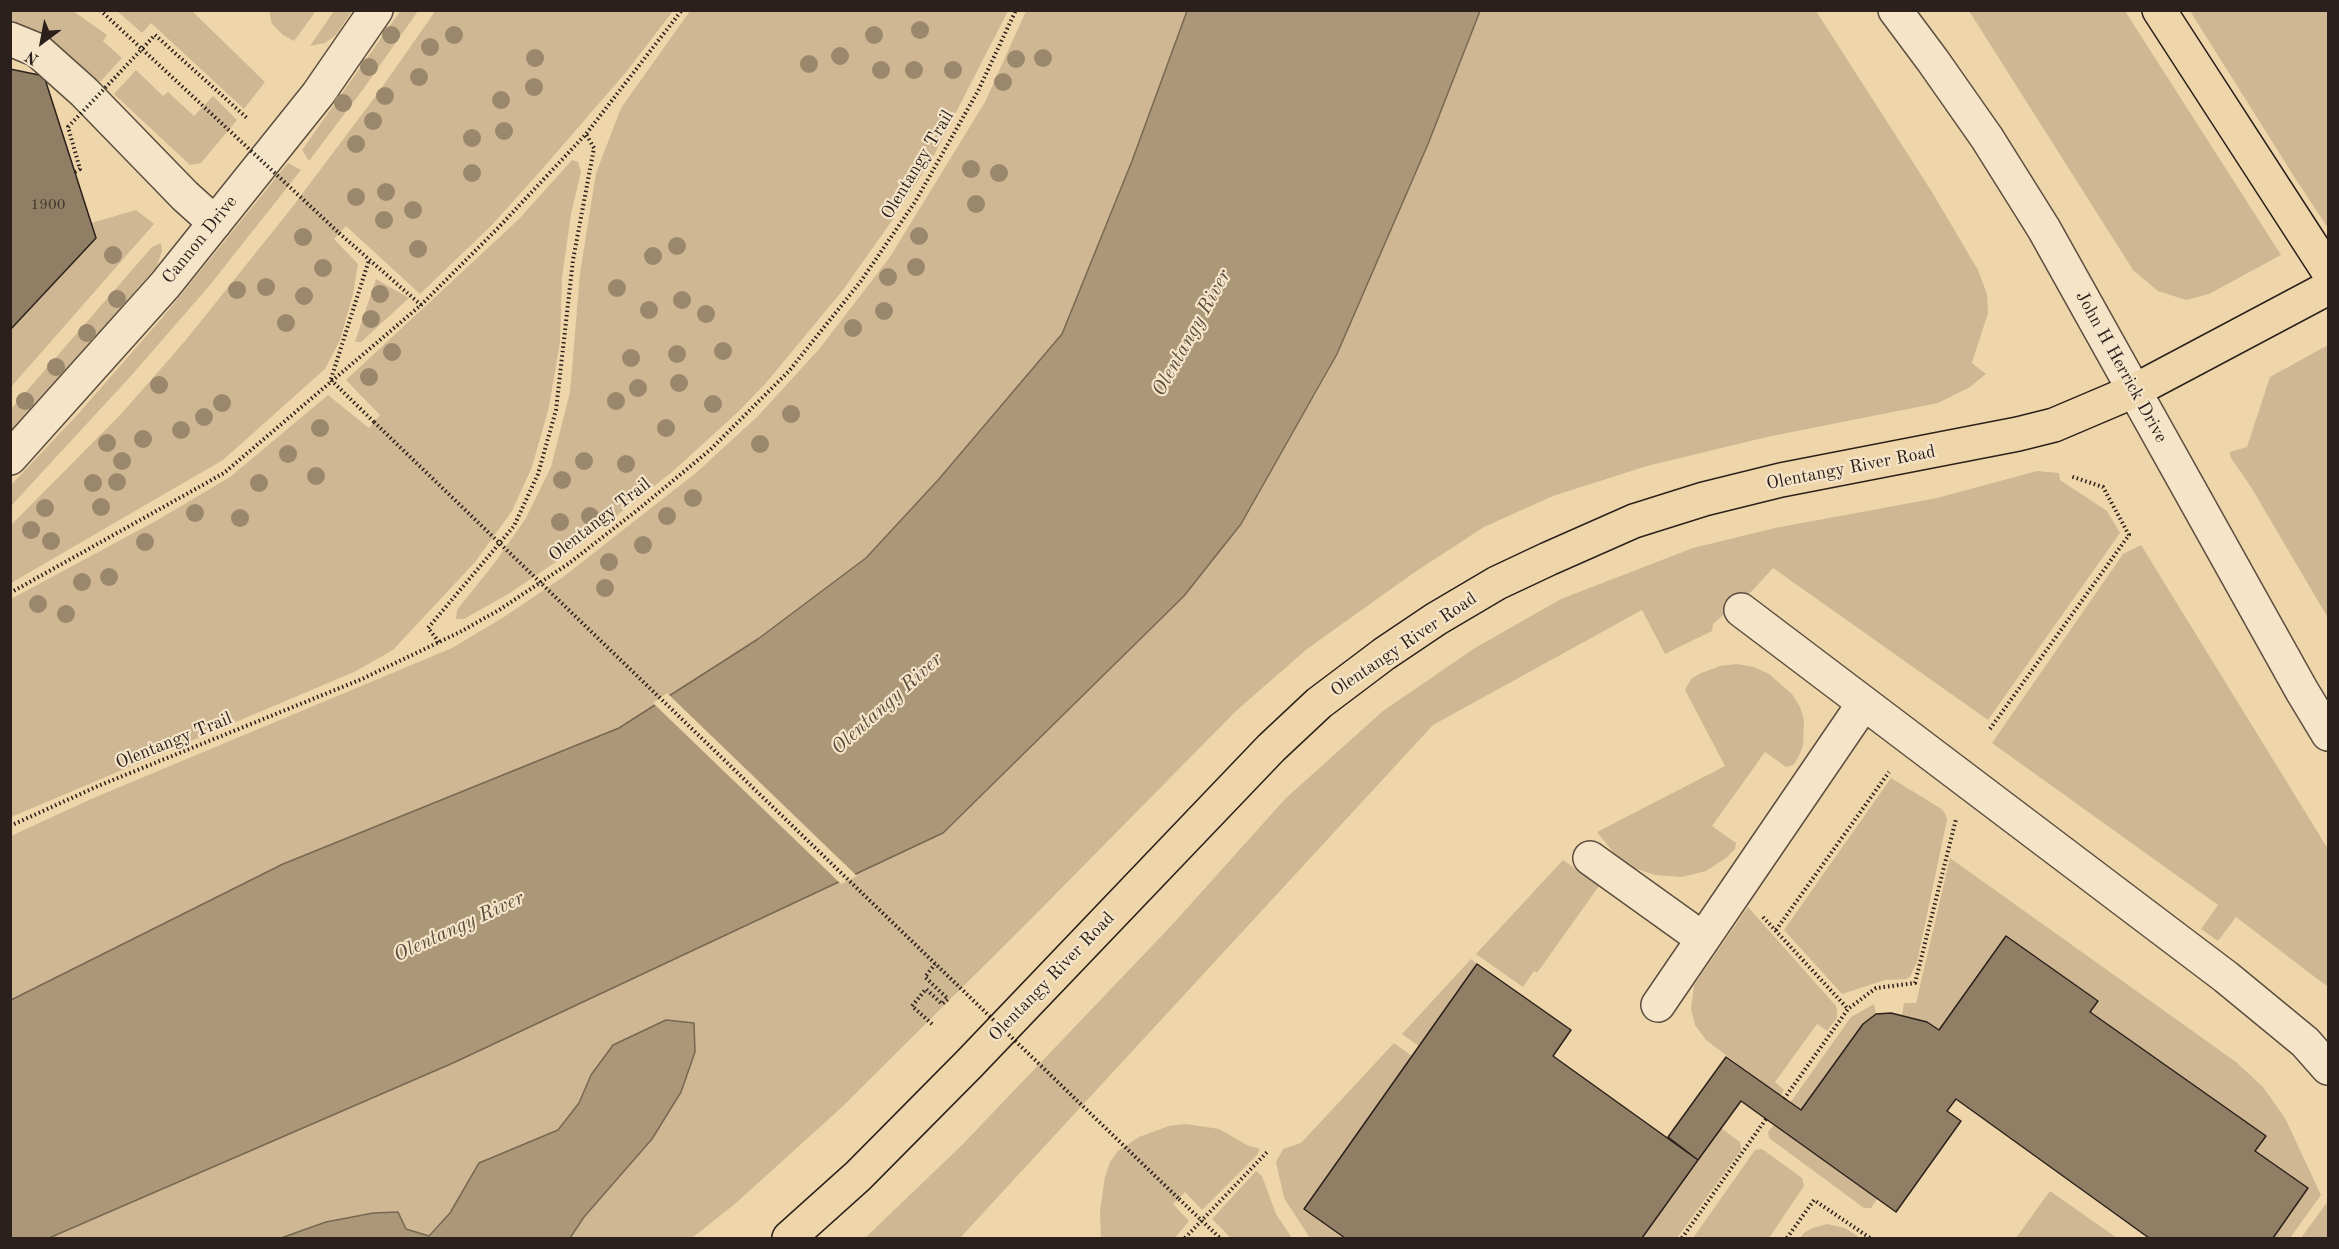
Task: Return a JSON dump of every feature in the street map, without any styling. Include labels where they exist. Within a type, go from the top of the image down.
[{"type":"main road","points":[[2159,10],[2328,271]]},
{"type":"main road","name":"Olentangy River Road","points":[[789,1239],[858,1176],[969,1064],[1270,748],[1319,703],[1384,654],[1436,619],[1497,584],[1548,559],[1634,521],[1684,505],[1781,480],[2054,425],[2134,391],[2328,288]]},
{"type":"street","name":"Cannon Drive","points":[[10,458],[165,285],[318,94],[376,10]]},
{"type":"street","name":"John H Herrick Drive","points":[[1895,10],[1934,61],[2000,158],[2044,229],[2328,734]]},
{"type":"street","points":[[10,39],[37,50],[84,92],[185,196],[215,223]]},
{"type":"street","points":[[1741,610],[2226,978],[2305,1042],[2328,1068]]},
{"type":"street","points":[[1658,1005],[1864,703]]},
{"type":"street","points":[[1590,858],[1703,939]]},
{"type":"path","points":[[100,10],[339,233],[421,305]]},
{"type":"path","points":[[10,593],[224,473],[421,305],[499,227],[586,134],[682,10]]},
{"type":"path","name":"Olentangy Trail","points":[[10,826],[98,786],[362,678],[439,642],[499,610],[568,564],[640,508],[710,450],[789,371],[861,281],[915,202],[978,91],[1016,10]]},
{"type":"path","points":[[75,172],[80,169],[68,127],[155,35],[247,118]]},
{"type":"path","points":[[439,642],[428,628],[514,526],[538,474],[556,410],[573,260],[594,147],[586,134]]},
{"type":"path","points":[[331,380],[369,260]]},
{"type":"path","points":[[331,380],[1220,1239]]},
{"type":"path","points":[[1990,729],[2129,535],[2103,487],[2070,476]]},
{"type":"path","points":[[1776,930],[1889,772]]},
{"type":"path","points":[[1784,1099],[1848,1009],[1876,988],[1915,983],[1958,813]]},
{"type":"path","points":[[1738,888],[1848,1009]]},
{"type":"path","points":[[932,1024],[912,1006],[926,989],[942,1004],[948,999],[925,977],[935,964]]},
{"type":"path","points":[[1682,1239],[1766,1119]]},
{"type":"path","points":[[1185,1239],[1268,1151]]},
{"type":"path","points":[[1787,1239],[1814,1200],[1870,1239]]},
{"type":"shaded area","points":[[269,10],[316,11],[294,41],[283,35],[272,24]]},
{"type":"shaded area","points":[[401,10],[418,11],[309,161],[302,150]]},
{"type":"shaded area","points":[[436,10],[673,11],[627,71],[544,167],[492,225],[420,294],[346,226],[334,239],[358,264],[353,294],[340,340],[325,369],[223,460],[11,583],[11,525],[122,413],[185,341],[290,210],[378,93]]},
{"type":"shaded area","points":[[11,11],[73,11],[107,35],[103,41],[122,58],[100,82],[67,54],[11,20]]},
{"type":"shaded area","points":[[117,11],[192,11],[265,82],[244,109],[151,23],[142,33]]},
{"type":"shaded area","points":[[334,11],[352,11],[336,35],[325,43],[310,46]]},
{"type":"shaded area","points":[[690,11],[1008,11],[933,157],[891,222],[843,290],[766,383],[671,473],[566,555],[510,593],[464,619],[456,619],[457,610],[496,561],[526,518],[551,467],[570,392],[580,273],[596,173],[621,108]]},
{"type":"shaded area","points":[[1026,11],[1187,11],[1132,161],[1062,334],[939,479],[866,558],[758,639],[619,728],[283,864],[11,1000],[11,836],[91,799],[452,648],[504,617],[563,577],[697,472],[758,416],[820,348],[890,257],[985,102]]},
{"type":"shaded area","points":[[1480,11],[1816,11],[1932,192],[1978,270],[1987,294],[1988,313],[1972,363],[1986,374],[1970,387],[1938,403],[1767,437],[1647,466],[1553,496],[1484,527],[1415,572],[1307,649],[1236,711],[842,1107],[736,1203],[692,1238],[570,1238],[584,1217],[652,1139],[681,1092],[591,1075],[579,1103],[559,1130],[479,1163],[450,1213],[429,1236],[406,1229],[373,1213],[326,1222],[281,1238],[49,1238],[454,1063],[1314,397],[1337,354],[1428,144]]},
{"type":"shaded area","points":[[1969,11],[2125,11],[2281,255],[2209,294],[2186,300],[2158,291],[2133,270]]},
{"type":"shaded area","points":[[2190,11],[2328,11],[2328,228],[2295,178]]},
{"type":"shaded area","points":[[136,70],[163,96],[168,92],[194,116],[213,96],[237,120],[201,163],[190,165],[114,94]]},
{"type":"shaded area","points":[[572,160],[578,162],[581,172],[571,214],[562,278],[560,342],[549,407],[532,467],[512,511],[475,562],[393,650],[354,672],[11,817],[11,599],[154,522],[230,477],[328,395],[369,428],[380,415],[346,380],[519,219]]},
{"type":"shaded area","points":[[288,163],[301,170],[210,285],[130,377],[11,506],[11,485],[78,414],[162,318]]},
{"type":"shaded area","points":[[136,210],[154,224],[11,387],[11,330],[96,238],[91,223]]},
{"type":"shaded area","points":[[161,243],[162,251],[157,266],[11,431],[11,409],[152,247]]},
{"type":"shaded area","points":[[376,279],[409,298],[361,342],[355,342]]},
{"type":"shaded area","points":[[2328,345],[2328,618],[2251,487],[2231,458],[2230,452],[2247,447],[2270,377]]},
{"type":"shaded area","points":[[2037,471],[2059,473],[2060,480],[2107,511],[2120,533],[1988,720],[1773,568],[1753,590],[1713,624],[1712,631],[1665,654],[1642,610],[1433,725],[960,1238],[865,1238],[962,1145],[1171,926],[1286,798],[1383,711],[1475,648],[1561,599],[1693,548],[1775,528],[1937,498]]},
{"type":"shaded area","points":[[2141,545],[2328,849],[2328,987],[2236,917],[2218,941],[2201,929],[2218,905],[1992,743],[2123,554]]},
{"type":"shaded area","points":[[1737,664],[1754,667],[1769,674],[1792,694],[1800,707],[1804,720],[1803,746],[1798,758],[1793,765],[1786,767],[1765,752],[1712,826],[1736,843],[1735,849],[1726,858],[1706,871],[1682,877],[1655,875],[1634,868],[1614,853],[1597,832],[1725,766],[1685,690],[1691,679],[1701,673],[1720,666]]},
{"type":"shaded area","points":[[1891,778],[1940,808],[1947,820],[1917,962],[1910,977],[1906,979],[1885,980],[1842,994],[1784,930]]},
{"type":"shaded area","points":[[1950,858],[2236,1062],[2263,1087],[2285,1118],[2321,1195],[2290,1238],[2273,1238],[2308,1188],[2255,1151],[2265,1137],[2090,1012],[2098,1000],[2006,937],[1939,1030],[1927,1022],[1902,1015],[1904,1003],[1916,1003]]},
{"type":"shaded area","points":[[1563,860],[1599,886],[1537,973],[1534,971],[1523,987],[1476,954]]},
{"type":"shaded area","points":[[1748,907],[1836,1006],[1837,1011],[1837,1018],[1827,1031],[1817,1024],[1775,1082],[1784,1090],[1780,1096],[1706,1040],[1695,1025],[1691,1009],[1694,985]]},
{"type":"shaded area","points":[[1471,959],[1477,964],[1419,1046],[1402,1034]]},
{"type":"shaded area","points":[[1874,1004],[1876,1014],[1863,1024],[1801,1110],[1790,1103],[1851,1017]]},
{"type":"shaded area","points":[[1394,1043],[1412,1056],[1304,1209],[1345,1238],[1310,1238],[1284,1198],[1276,1162],[1283,1149],[1301,1143]]},
{"type":"shaded area","points":[[1186,1124],[1219,1129],[1247,1145],[1260,1149],[1257,1155],[1202,1210],[1185,1192],[1173,1204],[1189,1221],[1175,1238],[1101,1238],[1100,1211],[1105,1177],[1110,1162],[1118,1151],[1139,1137],[1169,1126]]},
{"type":"shaded area","points":[[1774,1125],[1877,1199],[1871,1208],[1864,1208],[1769,1138],[1768,1132]]},
{"type":"shaded area","points":[[1721,1128],[1740,1142],[1741,1150],[1677,1238],[1642,1238]]},
{"type":"shaded area","points":[[1762,1149],[1802,1178],[1804,1186],[1769,1238],[1693,1238],[1755,1150]]},
{"type":"shaded area","points":[[1256,1171],[1262,1176],[1276,1214],[1292,1238],[1231,1238],[1212,1219]]},
{"type":"shaded area","points":[[2050,1191],[2117,1238],[2016,1238]]},
{"type":"shaded area","points":[[2328,1201],[2328,1238],[2301,1238]]},
{"type":"shaded area","points":[[1827,1224],[1845,1228],[1860,1238],[1800,1238],[1805,1232]]},
{"type":"water","name":"Olentangy River","points":[[1187,11],[1480,11],[1428,144],[1337,354],[1241,524],[1184,596],[943,833],[453,1063],[49,1238],[11,1238],[11,1000],[283,864],[619,728],[758,639],[866,558],[939,479],[1062,334],[1132,161]]},
{"type":"water","points":[[666,1020],[694,1023],[695,1052],[681,1092],[652,1139],[584,1217],[570,1238],[281,1238],[326,1222],[373,1213],[398,1212],[406,1229],[429,1236],[450,1213],[479,1163],[558,1130],[579,1103],[591,1075],[613,1045]]},
{"type":"pier","points":[[667,693],[857,876],[841,884],[653,703]]},
{"type":"building","points":[[10,69],[44,76],[96,238],[10,330]]},
{"type":"building","points":[[2006,936],[2098,1001],[2090,1012],[2266,1136],[2255,1151],[2308,1188],[2273,1238],[2149,1238],[1956,1099],[1947,1111],[1961,1121],[1896,1212],[1741,1101],[1698,1160],[1668,1137],[1726,1057],[1801,1110],[1863,1024],[1876,1014],[1891,1013],[1927,1022],[1939,1030]]},
{"type":"building","points":[[1477,964],[1571,1030],[1553,1056],[1698,1160],[1642,1238],[1345,1238],[1304,1209]]}]
